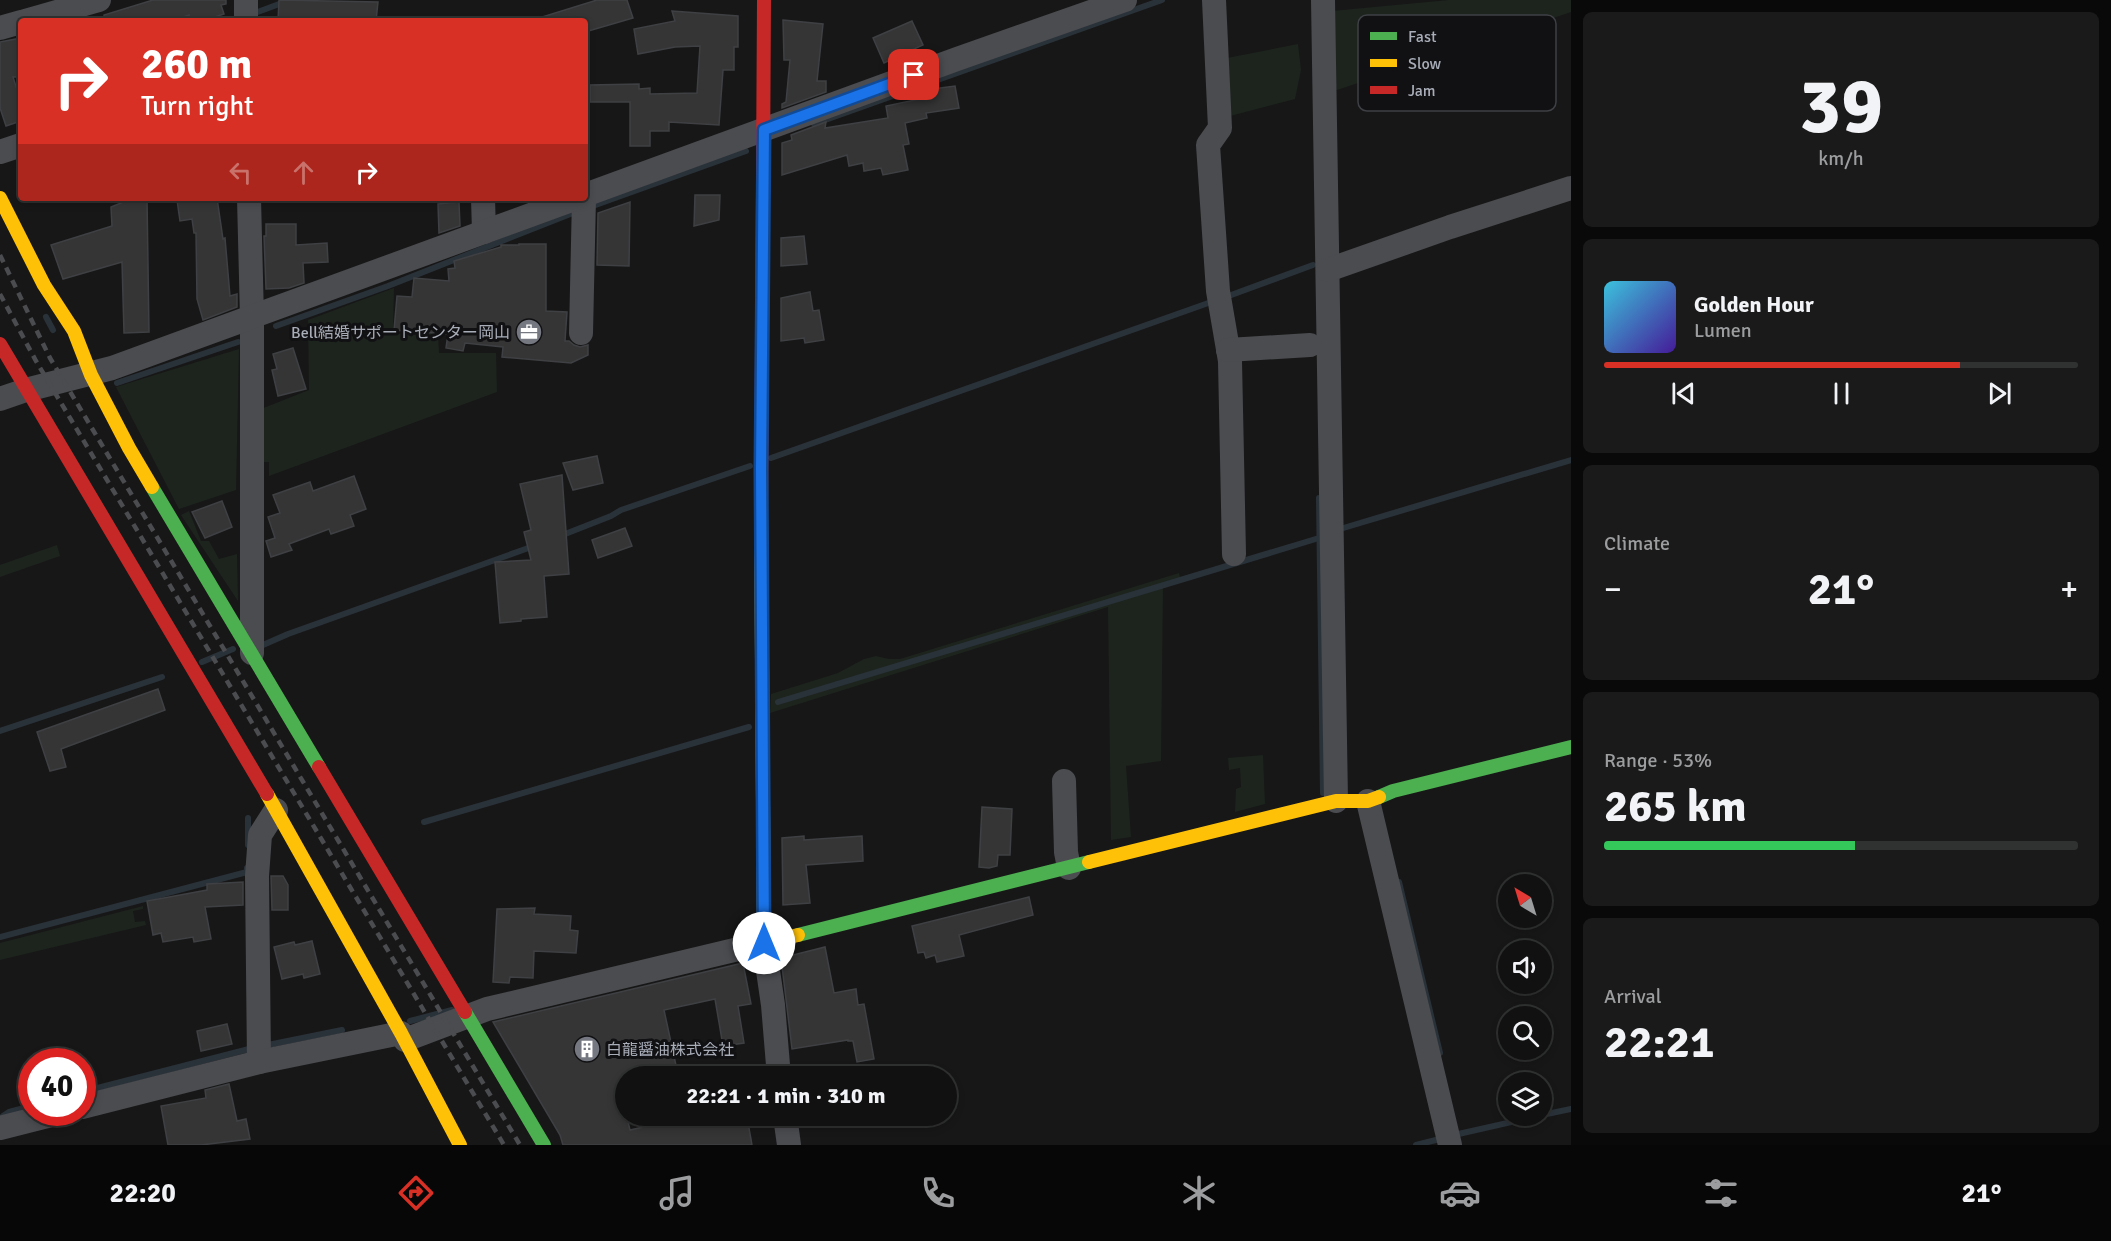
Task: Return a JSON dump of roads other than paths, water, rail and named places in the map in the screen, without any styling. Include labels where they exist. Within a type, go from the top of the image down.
[{"type":"street","points":[[37,18],[99,0]]},
{"type":"street","points":[[246,0],[246,18]]},
{"type":"street","points":[[764,0],[761,464],[764,943],[773,1005],[778,1066]]},
{"type":"street","points":[[588,200],[764,130],[1125,0]]},
{"type":"street","points":[[1214,0],[1220,128],[1208,145],[1219,298],[1230,361],[1234,554]]},
{"type":"street","points":[[1323,0],[1336,801]]},
{"type":"street","points":[[0,28],[18,23]]},
{"type":"street","points":[[0,152],[18,145]]},
{"type":"street","points":[[1328,270],[1571,188]]},
{"type":"street","points":[[0,198],[44,285],[74,331],[91,375],[129,448],[252,653],[461,1019],[544,1145]]},
{"type":"street","points":[[249,201],[252,318],[252,653]]},
{"type":"street","points":[[483,201],[484,232]]},
{"type":"street","points":[[0,399],[26,390],[91,375],[484,232],[583,202],[581,333]]},
{"type":"street","points":[[0,344],[276,810],[403,1036],[460,1145]]},
{"type":"street","points":[[1228,350],[1310,345]]},
{"type":"street","points":[[96,1103],[259,1053],[403,1036],[487,1010],[764,943],[1067,861],[1336,801],[1374,798],[1571,747]]},
{"type":"street","points":[[1064,781],[1067,861]]},
{"type":"street","points":[[1374,798],[1449,1139]]},
{"type":"street","points":[[259,1053],[257,876],[260,836],[276,810]]},
{"type":"street","points":[[0,1128],[18,1123]]},
{"type":"street","points":[[786,1126],[789,1145]]},
{"type":"waterway","points":[[255,13],[290,0]]},
{"type":"waterway","points":[[814,124],[1162,0]]},
{"type":"waterway","points":[[0,99],[18,93]]},
{"type":"waterway","points":[[590,207],[746,151]]},
{"type":"waterway","points":[[276,326],[388,286],[578,211]]},
{"type":"waterway","points":[[1223,298],[1313,265]]},
{"type":"waterway","points":[[771,458],[1214,301]]},
{"type":"waterway","points":[[46,317],[53,330]]},
{"type":"waterway","points":[[117,383],[238,342]]},
{"type":"waterway","points":[[1340,529],[1571,460]]},
{"type":"waterway","points":[[560,536],[621,510],[750,466]]},
{"type":"waterway","points":[[1319,498],[1323,793]]},
{"type":"waterway","points":[[778,702],[1319,538]]},
{"type":"waterway","points":[[263,645],[534,546]]},
{"type":"waterway","points":[[202,662],[233,649]]},
{"type":"waterway","points":[[0,731],[162,677]]},
{"type":"waterway","points":[[424,822],[749,727]]},
{"type":"waterway","points":[[248,818],[248,845]]},
{"type":"waterway","points":[[0,937],[247,872],[247,868]]},
{"type":"waterway","points":[[1399,882],[1440,1053]]},
{"type":"waterway","points":[[410,1021],[452,1010]]},
{"type":"waterway","points":[[263,1046],[342,1030]]},
{"type":"waterway","points":[[96,1088],[253,1048]]},
{"type":"waterway","points":[[1552,1113],[1571,1109]]},
{"type":"waterway","points":[[3,1116],[18,1110]]},
{"type":"waterway","points":[[1454,1135],[1498,1125]]},
{"type":"waterway","points":[[1416,1145],[1444,1138]]},
{"type":"railway","points":[[0,255],[50,358],[520,1145]]},
{"type":"railway","points":[[0,294],[36,361],[504,1145]]},
{"type":"place","name":"Bell結婚サポートセンター岡山","points":[[529,332]]},
{"type":"place","name":"白龍醤油株式会社","points":[[587,1049]]}]
